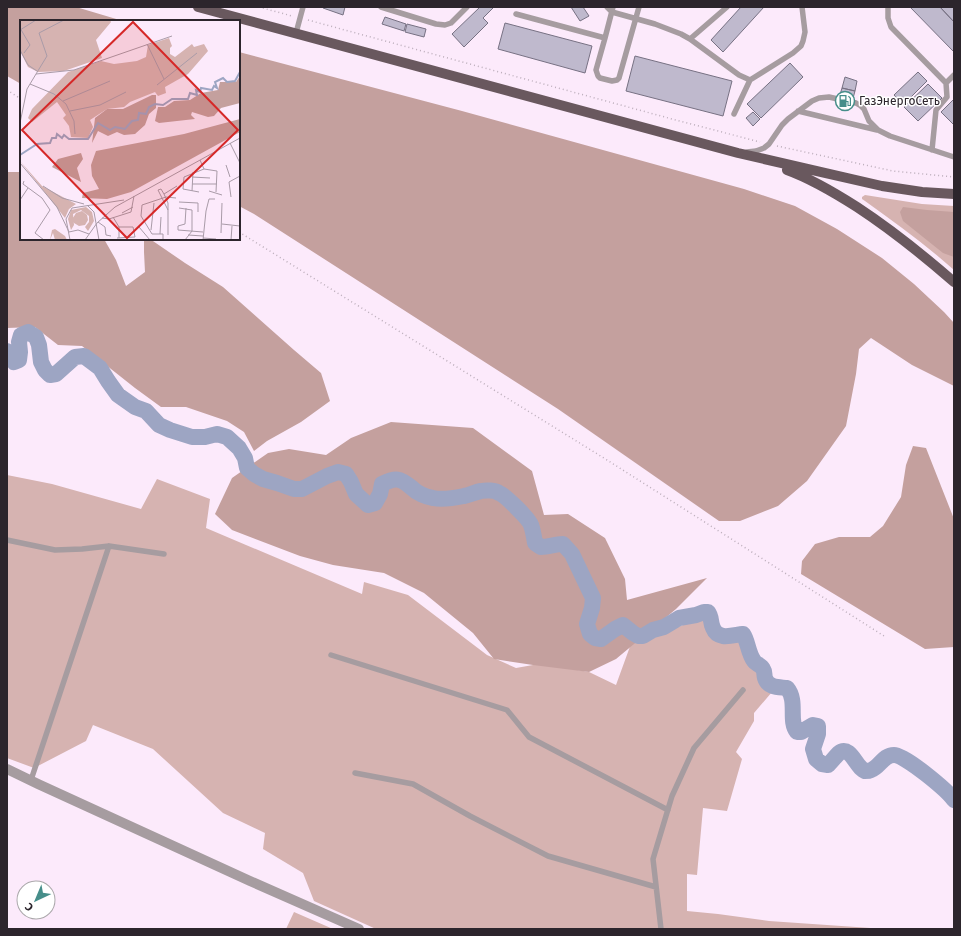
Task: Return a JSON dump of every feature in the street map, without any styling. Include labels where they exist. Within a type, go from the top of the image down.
[{"type":"main road","points":[[198,7],[738,153],[882,186],[922,192],[954,194]]},
{"type":"main road","points":[[738,153],[796,174],[841,197],[898,236],[927,258],[954,282]]},
{"type":"street","points":[[7,769],[358,929]]},
{"type":"lane","points":[[296,33],[303,7]]},
{"type":"lane","points":[[383,7],[436,24],[445,25],[450,23],[467,7]]},
{"type":"lane","points":[[607,7],[681,34],[739,75],[750,80]]},
{"type":"lane","points":[[612,10],[596,70],[600,78],[615,81],[619,78],[639,7]]},
{"type":"lane","points":[[690,39],[727,7]]},
{"type":"lane","points":[[734,114],[750,80],[793,53],[801,46],[805,32],[802,7]]},
{"type":"lane","points":[[888,7],[888,18],[892,27],[946,83],[947,97],[936,110],[932,150]]},
{"type":"lane","points":[[516,14],[605,38]]},
{"type":"lane","points":[[946,83],[954,75]]},
{"type":"lane","points":[[738,153],[756,151],[764,148],[769,144],[788,119],[812,101],[819,98],[829,97],[856,103],[864,109],[869,121],[878,130]]},
{"type":"lane","points":[[798,111],[878,130],[890,136],[954,158]]},
{"type":"lane","points":[[7,540],[55,550],[109,546],[164,554]]},
{"type":"lane","points":[[31,780],[109,546]]},
{"type":"lane","points":[[331,655],[507,710],[529,737],[668,810]]},
{"type":"lane","points":[[661,929],[653,859],[672,796],[694,748],[742,690]]},
{"type":"lane","points":[[355,773],[414,784],[470,816],[548,856],[656,887]]},
{"type":"path","points":[[260,7],[769,144],[886,170],[954,177]]},
{"type":"path","points":[[7,90],[20,98]]},
{"type":"path","points":[[240,233],[607,460],[884,636]]},
{"type":"shaded area","points":[[7,7],[76,7],[120,20],[20,20],[20,83],[7,76]]},
{"type":"shaded area","points":[[240,52],[462,111],[744,189],[795,206],[837,229],[882,258],[914,284],[954,323],[954,386],[912,365],[871,338],[859,349],[856,374],[846,426],[807,481],[778,506],[740,521],[719,521],[558,409],[254,214],[240,207]]},
{"type":"shaded area","points":[[7,172],[20,172],[20,240],[105,240],[116,260],[126,286],[145,272],[144,240],[151,240],[223,287],[321,373],[330,401],[301,422],[267,441],[254,451],[244,432],[227,421],[186,407],[161,407],[82,346],[58,345],[35,327],[7,328]]},
{"type":"shaded area","points":[[865,195],[922,204],[954,206],[954,270],[911,234],[862,199]]},
{"type":"shaded area","points":[[903,207],[954,212],[954,257],[943,253],[903,221],[900,212]]},
{"type":"shaded area","points":[[391,422],[473,428],[532,471],[544,515],[568,514],[605,538],[625,579],[627,600],[707,578],[676,609],[616,659],[589,672],[533,665],[494,659],[473,633],[424,593],[384,573],[333,565],[300,556],[232,530],[215,514],[232,478],[268,453],[289,449],[326,455],[351,438]]},
{"type":"shaded area","points":[[913,446],[926,448],[954,519],[954,647],[925,649],[801,574],[802,561],[815,544],[839,537],[870,537],[883,526],[901,497],[906,465]]},
{"type":"shaded area","points":[[7,475],[52,484],[141,509],[157,479],[210,499],[206,528],[362,594],[364,582],[408,595],[487,655],[516,668],[533,665],[549,665],[589,672],[616,685],[632,641],[652,637],[704,617],[713,635],[720,640],[739,640],[746,659],[758,672],[757,677],[772,692],[754,713],[754,721],[736,752],[742,759],[727,811],[703,808],[697,875],[687,874],[687,911],[769,921],[885,929],[376,929],[314,901],[303,873],[263,849],[265,833],[223,813],[153,749],[93,725],[86,741],[34,768],[7,758]]},
{"type":"shaded area","points":[[294,912],[333,929],[286,929]]},
{"type":"building","points":[[323,7],[345,7],[343,15]]},
{"type":"building","points":[[480,7],[494,7],[483,18],[488,23],[464,47],[452,34]]},
{"type":"building","points":[[571,7],[583,7],[589,16],[580,21]]},
{"type":"building","points":[[741,7],[764,7],[723,52],[711,40]]},
{"type":"building","points":[[910,7],[940,7],[954,22],[953,51]]},
{"type":"building","points":[[940,7],[952,7],[954,9],[954,22]]},
{"type":"building","points":[[385,17],[406,24],[404,31],[382,24]]},
{"type":"building","points":[[505,23],[592,46],[585,73],[498,49]]},
{"type":"building","points":[[407,24],[426,29],[424,37],[405,32]]},
{"type":"building","points":[[635,56],[732,81],[723,116],[626,91]]},
{"type":"building","points":[[790,63],[803,77],[761,118],[747,104]]},
{"type":"building","points":[[918,72],[927,81],[903,105],[894,95]]},
{"type":"building","points":[[845,77],[857,81],[855,91],[842,88]]},
{"type":"building","points":[[928,84],[942,98],[918,121],[904,107]]},
{"type":"building","points":[[842,88],[855,91],[850,109],[837,105]]},
{"type":"building","points":[[954,99],[954,125],[941,112]]},
{"type":"building","points":[[753,112],[760,119],[753,126],[746,118]]},
{"type":"waterway","points":[[7,351],[14,362],[19,360],[19,342],[21,335],[28,332],[36,337],[39,345],[41,362],[45,370],[50,375],[56,374],[75,357],[84,356],[100,368],[118,395],[135,407],[146,411],[159,425],[192,437],[205,437],[217,434],[227,437],[239,448],[245,458],[247,468],[254,474],[263,479],[294,489],[302,489],[338,472],[346,474],[356,494],[368,505],[375,503],[380,494],[382,484],[391,480],[401,480],[416,492],[437,499],[466,496],[477,492],[490,490],[497,492],[511,502],[529,522],[535,543],[541,547],[563,544],[572,554],[593,598],[592,608],[587,624],[590,634],[595,638],[601,639],[623,625],[638,636],[643,636],[653,630],[664,627],[679,618],[708,612],[713,628],[718,635],[726,636],[743,634],[752,658],[764,671],[766,681],[771,685],[787,688],[792,699],[793,722],[797,732],[801,732],[813,725],[818,726],[818,734],[813,749],[816,759],[822,764],[828,765],[839,753],[845,751],[851,755],[861,769],[868,771],[877,766],[887,757],[894,755],[907,761],[935,781],[954,800]]},
{"type":"place","name":"ГазЭнергоСеть","points":[[845,101]]}]
